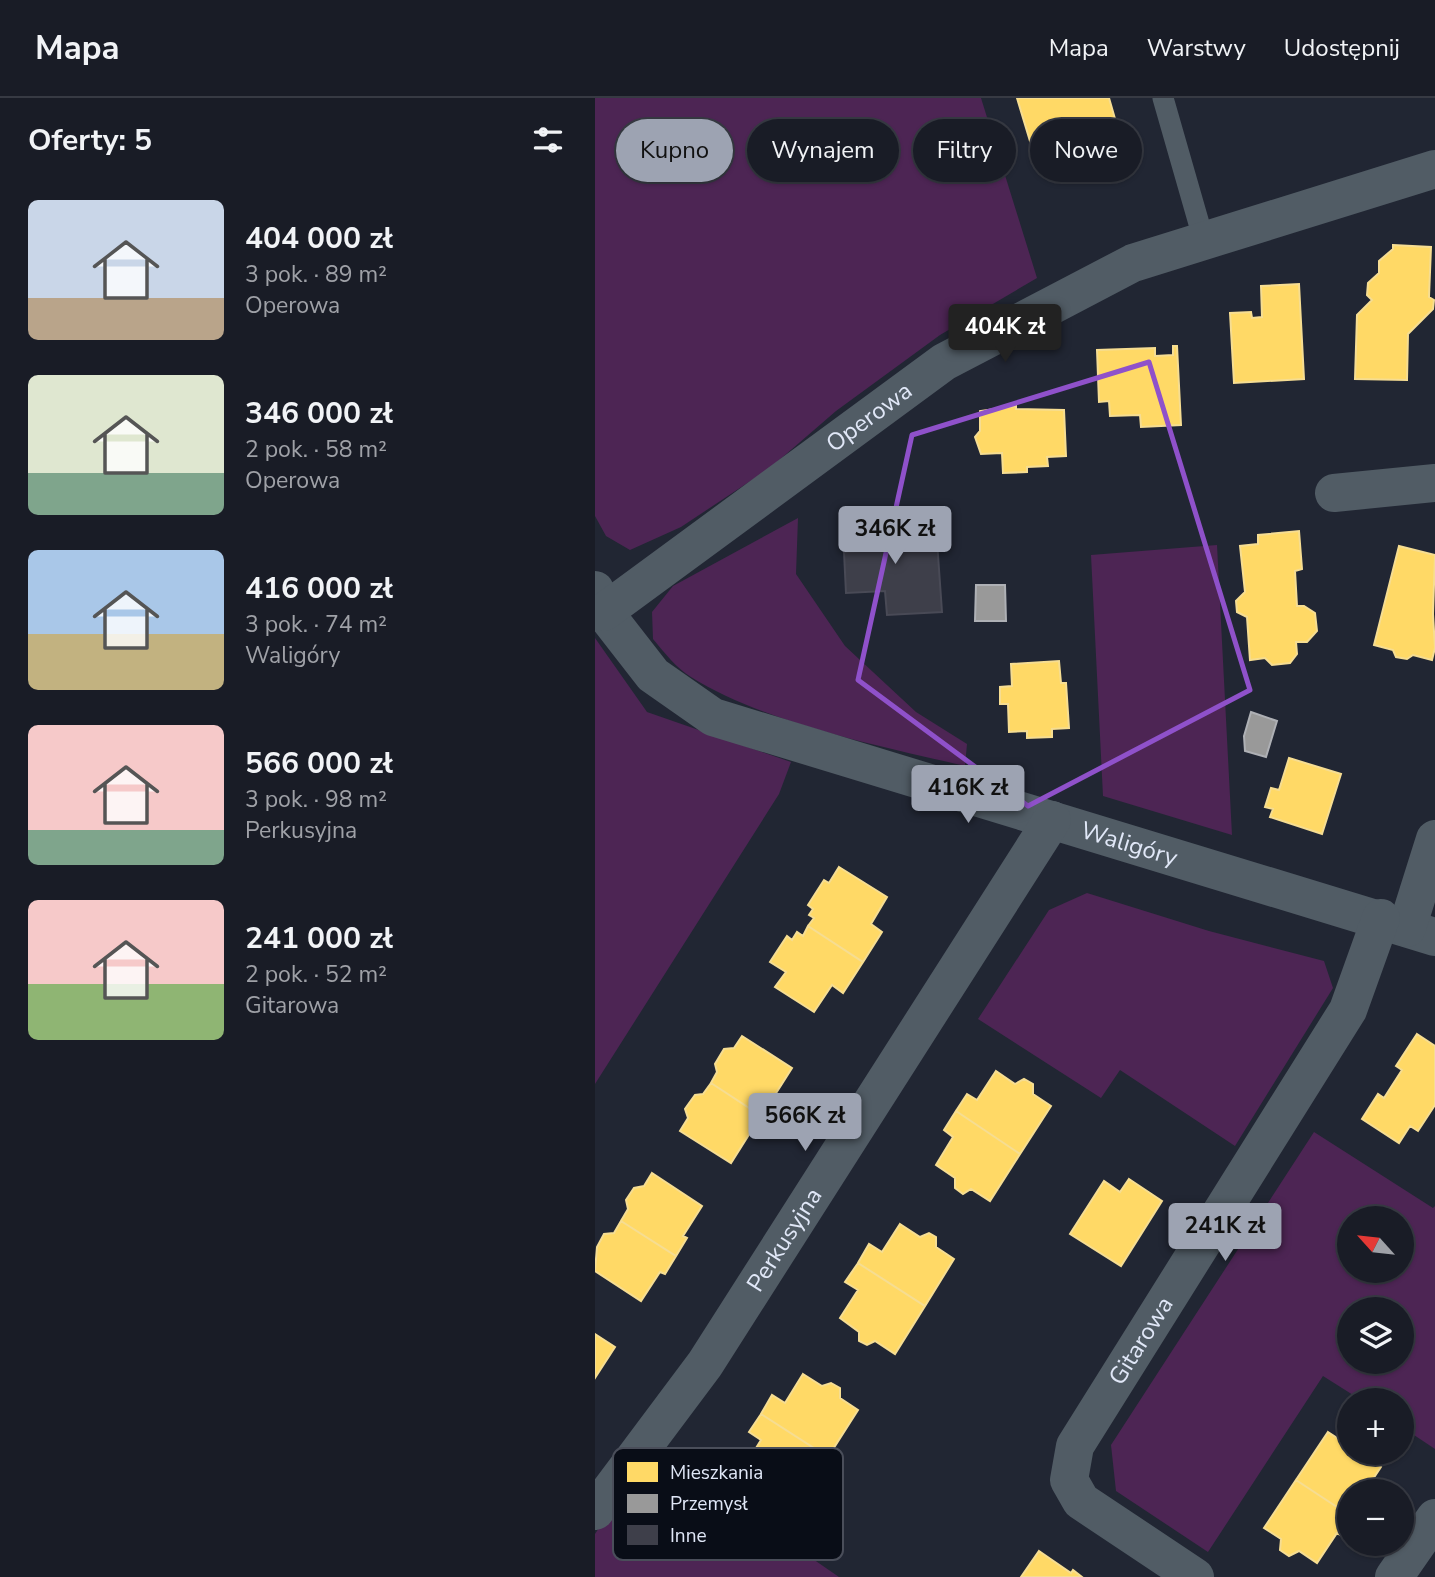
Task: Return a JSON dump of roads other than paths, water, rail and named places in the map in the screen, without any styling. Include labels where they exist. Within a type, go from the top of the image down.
[{"type":"street","name":"Operowa","points":[[599,601],[944,362],[1133,263],[1435,170]]},
{"type":"street","points":[[1334,493],[1435,484]]},
{"type":"street","name":"Waligóry","points":[[599,601],[653,675],[713,717],[1408,928]]},
{"type":"street","name":"Perkusyjna","points":[[642,1448],[705,1364],[1052,820]]},
{"type":"street","name":"Gitarowa","points":[[1195,1577],[1081,1501],[1069,1480],[1075,1446],[1348,1010],[1408,928],[1435,839]]},
{"type":"street","name":"Perkusyjna","points":[[595,1511],[613,1487]]},
{"type":"street","points":[[1394,1577],[1435,1518]]},
{"type":"lane","points":[[1163,98],[1204,240]]}]
